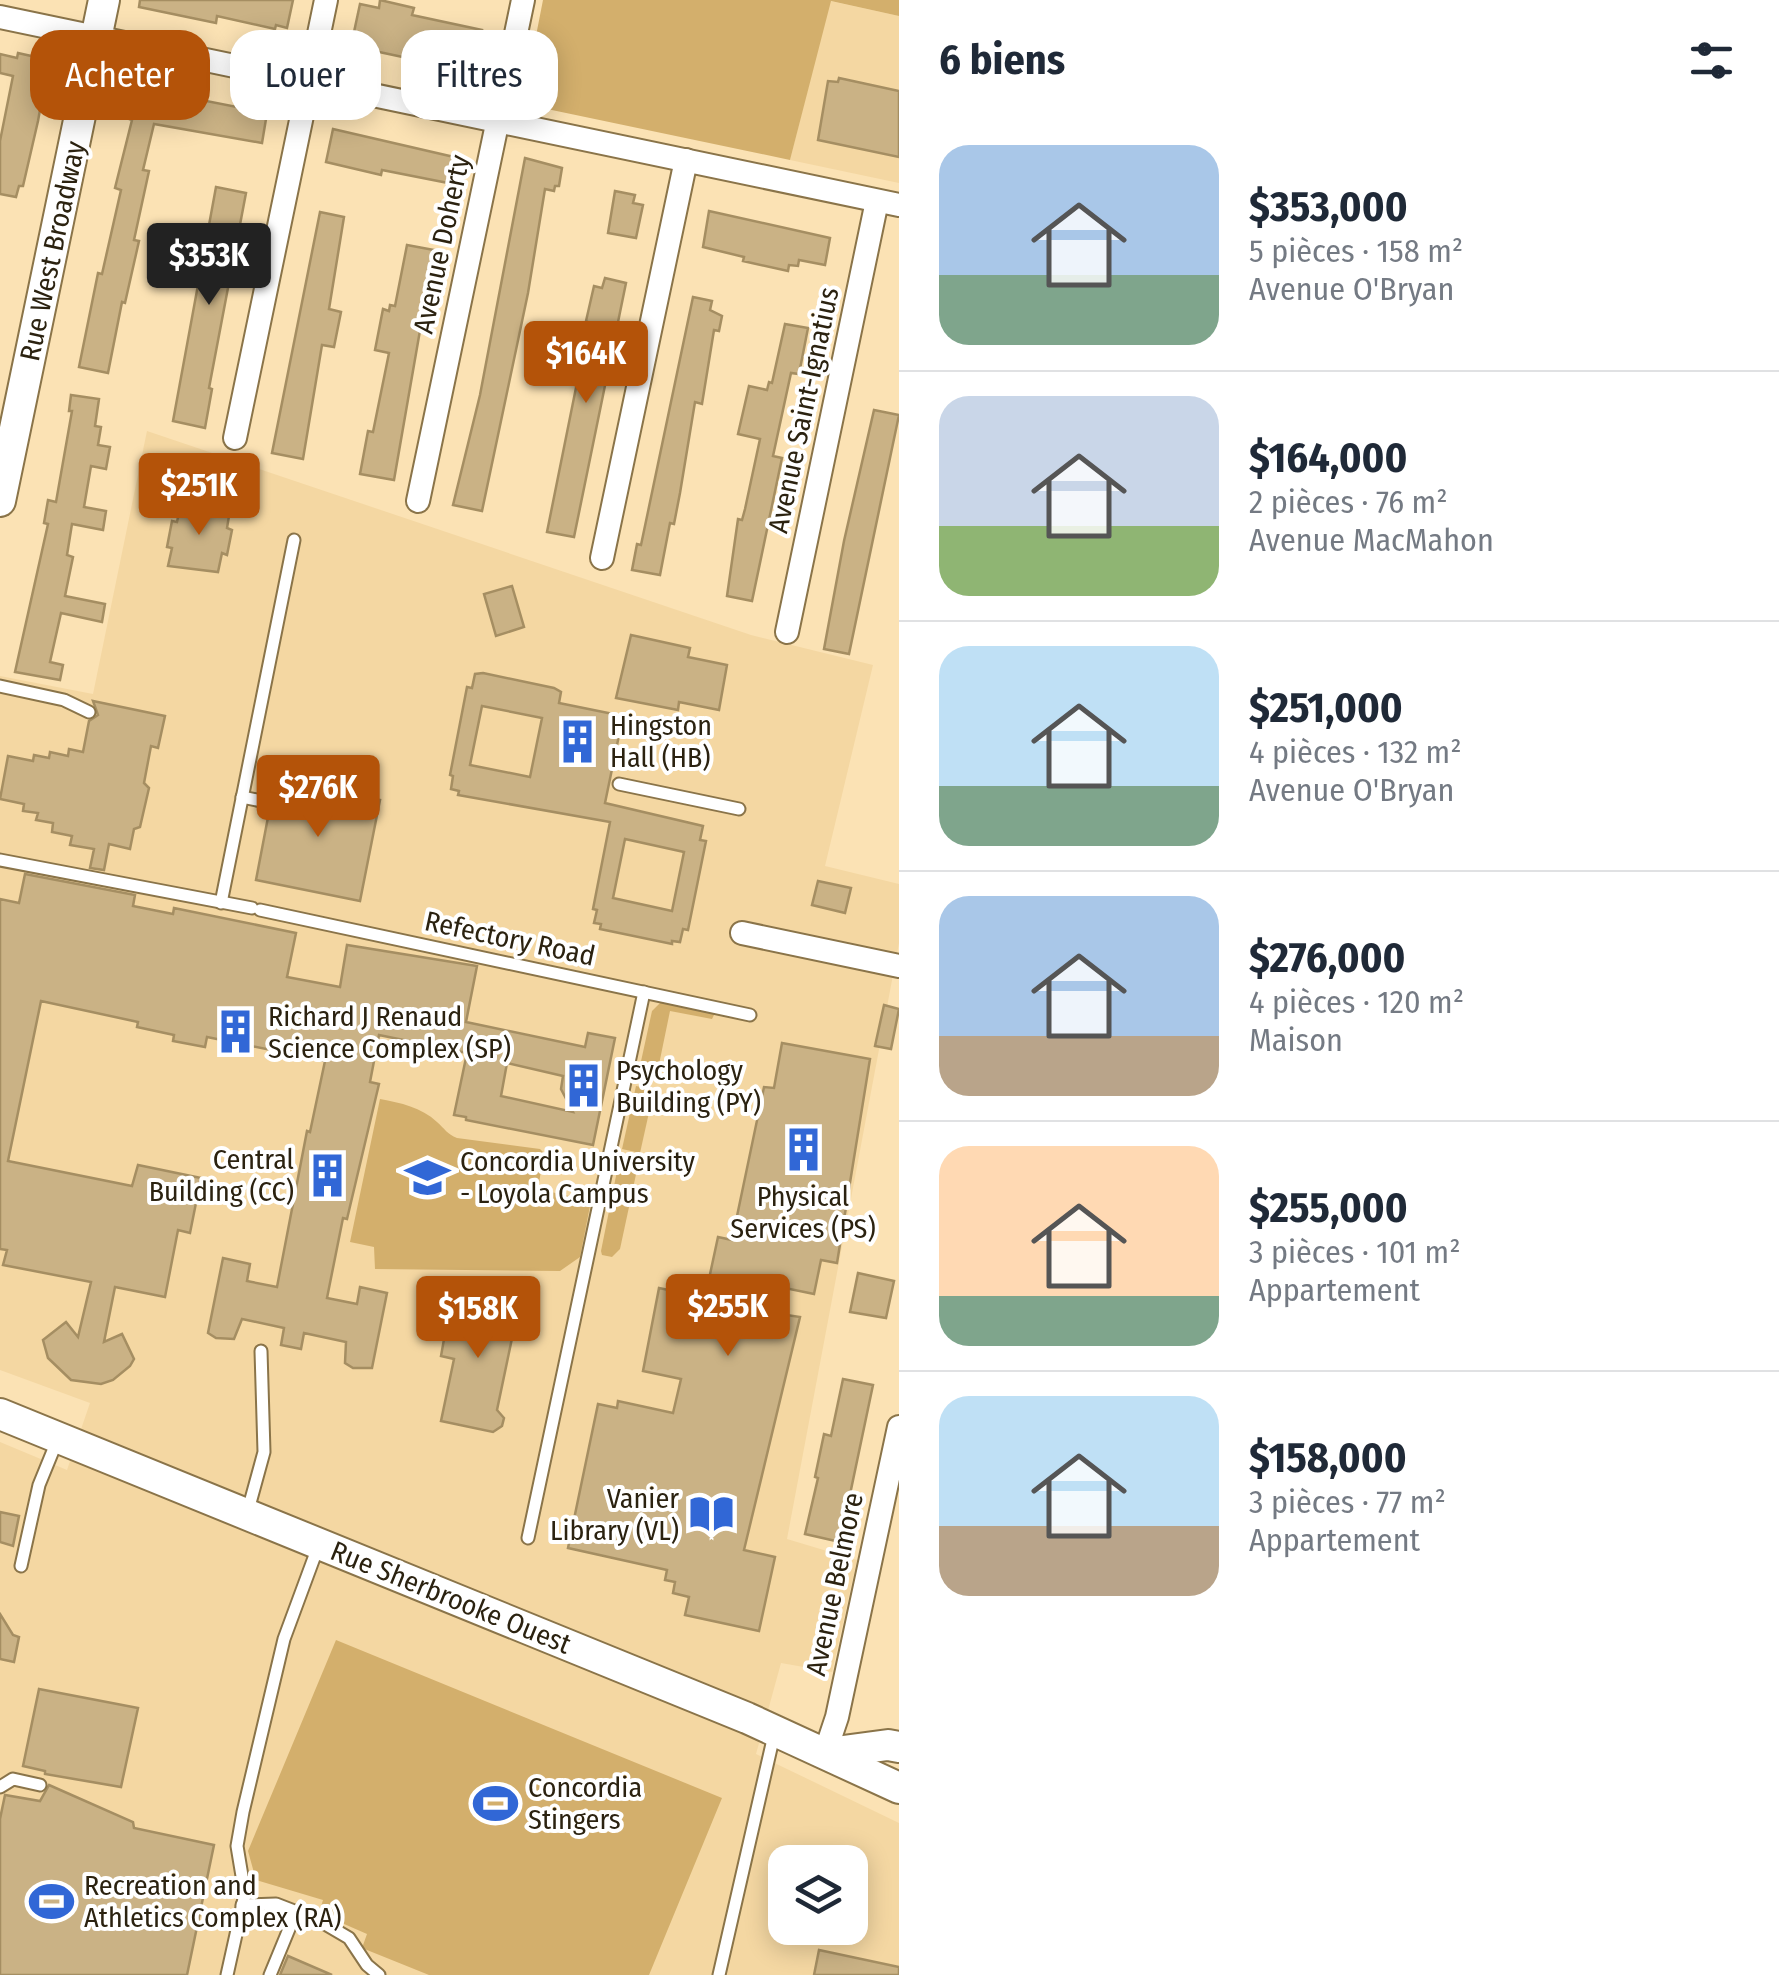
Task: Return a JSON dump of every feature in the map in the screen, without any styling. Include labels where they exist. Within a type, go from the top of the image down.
[{"type":"main road","name":"Rue West Broadway","points":[[98,30],[104,0]]},
{"type":"main road","name":"Rue West Broadway","points":[[0,501],[80,120]]},
{"type":"main road","name":"Rue Sherbrooke Ouest","points":[[0,1414],[775,1731],[899,1788]]},
{"type":"main road","points":[[825,1753],[888,1745],[899,1748]]},
{"type":"street","points":[[320,30],[326,0]]},
{"type":"street","name":"Avenue Doherty","points":[[516,30],[523,0]]},
{"type":"street","points":[[0,17],[63,30]]},
{"type":"street","points":[[235,438],[302,120]]},
{"type":"street","points":[[497,120],[888,203]]},
{"type":"street","name":"Avenue Doherty","points":[[418,501],[497,120]]},
{"type":"street","points":[[602,558],[686,160]]},
{"type":"street","name":"Avenue Saint-Ignatius","points":[[787,632],[888,203]]},
{"type":"street","points":[[742,934],[899,966]]},
{"type":"street","name":"Avenue Belmore","points":[[825,1753],[837,1716],[899,1427]]},
{"type":"lane","points":[[220,903],[294,540]]},
{"type":"lane","points":[[0,686],[64,700],[88,712]]},
{"type":"lane","points":[[619,784],[739,809]]},
{"type":"lane","points":[[242,796],[271,803]]},
{"type":"lane","name":"Refectory Road","points":[[0,860],[256,909],[750,1014]]},
{"type":"lane","points":[[528,1538],[644,992]]},
{"type":"lane","points":[[247,1514],[264,1452],[261,1351]]},
{"type":"lane","points":[[22,1566],[38,1485],[58,1437]]},
{"type":"lane","points":[[227,1975],[245,1894],[238,1846],[243,1812],[284,1638],[320,1543]]},
{"type":"lane","points":[[719,1975],[775,1731]]},
{"type":"lane","points":[[0,1787],[14,1780],[40,1786]]},
{"type":"lane","points":[[242,1906],[269,1903],[320,1920],[350,1938],[368,1965],[380,1975]]},
{"type":"lane","points":[[270,1975],[296,1912]]},
{"type":"shaded area","points":[[543,0],[899,0],[899,16],[831,1],[790,160],[558,111],[558,30],[537,30]]},
{"type":"shaded area","points":[[830,1],[899,16],[899,183],[790,160]]},
{"type":"shaded area","name":"Concordia University - Loyola Campus","points":[[147,431],[751,635],[873,665],[825,866],[899,884],[899,943],[787,1539],[857,1560],[832,1672],[781,1663],[756,1754],[899,1823],[899,1975],[0,1975],[0,1442],[67,1470],[90,1403],[0,1370],[0,676],[93,694]]},
{"type":"shaded area","points":[[662,1001],[715,1013],[712,1019],[670,1011],[656,1079],[638,1075],[652,1011]]},
{"type":"shaded area","points":[[636,1086],[654,1090],[640,1153],[622,1149]]},
{"type":"shaded area","points":[[380,1099],[424,1113],[457,1138],[540,1149],[544,1153],[538,1189],[591,1201],[580,1257],[560,1271],[375,1269],[374,1247],[350,1242]]},
{"type":"shaded area","points":[[619,1161],[638,1165],[620,1249],[612,1257],[602,1255],[601,1251]]},
{"type":"shaded area","name":"Concordia Stingers","points":[[336,1640],[722,1798],[649,1975],[429,1975],[362,1948],[367,1934],[319,1913],[323,1900],[256,1880],[248,1851]]},
{"type":"building","points":[[140,0],[293,0],[287,28],[276,25],[275,29],[217,16],[216,23],[139,7]]},
{"type":"building","points":[[380,0],[414,8],[412,15],[482,30],[401,30],[401,57],[381,52],[381,30],[354,30],[360,4],[379,8]]},
{"type":"building","points":[[18,53],[30,56],[30,120],[38,120],[23,186],[19,186],[16,197],[0,194],[0,141],[13,76],[0,73],[0,54],[17,58]]},
{"type":"building","points":[[839,78],[899,91],[899,157],[818,140],[828,81],[838,82]]},
{"type":"building","points":[[210,102],[230,106],[230,120],[266,120],[262,143],[154,124],[143,170],[149,171],[134,240],[139,241],[108,373],[79,367],[98,273],[102,274],[121,190],[115,188],[132,120],[210,120]]},
{"type":"building","points":[[333,129],[454,157],[448,183],[382,170],[381,175],[326,162]]},
{"type":"building","points":[[525,158],[562,168],[559,186],[554,191],[545,189],[528,293],[482,511],[453,505],[480,395]]},
{"type":"building","points":[[216,187],[246,193],[205,428],[173,421]]},
{"type":"building","points":[[615,191],[635,195],[633,203],[643,205],[636,238],[608,233]]},
{"type":"building","points":[[709,211],[830,238],[825,265],[799,260],[798,266],[789,265],[788,271],[703,247]]},
{"type":"building","points":[[320,212],[344,217],[329,309],[341,312],[334,347],[322,345],[303,459],[272,453]]},
{"type":"building","points":[[407,245],[434,250],[394,480],[360,474],[389,353],[375,350],[383,309],[389,311],[390,305],[395,306]]},
{"type":"building","points":[[605,278],[626,283],[574,537],[547,532],[588,328],[586,321],[594,286],[602,288]]},
{"type":"building","points":[[693,297],[712,301],[710,310],[722,316],[719,331],[714,330],[702,404],[695,402],[674,524],[670,523],[660,575],[632,570],[637,544],[641,545]]},
{"type":"building","points":[[785,324],[808,328],[799,374],[791,373],[773,456],[782,458],[752,601],[727,596],[738,519],[742,520],[760,439],[738,434],[749,386],[767,390],[769,382],[772,383]]},
{"type":"building","points":[[71,395],[99,399],[95,426],[101,427],[98,445],[110,447],[106,469],[91,466],[84,507],[106,511],[103,530],[72,524],[67,555],[73,557],[65,596],[105,604],[102,622],[61,613],[50,662],[63,665],[60,680],[15,672],[48,524],[44,523],[48,500],[56,502],[72,411]]},
{"type":"building","points":[[874,410],[899,415],[849,654],[824,649]]},
{"type":"building","points":[[181,503],[230,510],[227,528],[232,530],[227,555],[222,553],[218,572],[168,566],[172,521],[177,522]]},
{"type":"building","points":[[512,586],[524,627],[496,636],[484,594]]},
{"type":"building","points":[[631,635],[690,648],[688,657],[727,665],[719,710],[679,702],[678,710],[616,698]]},
{"type":"building","name":"Hingston Hall (HB)","points":[[475,674],[554,688],[561,692],[559,703],[623,716],[605,803],[703,826],[700,840],[706,841],[688,930],[683,929],[680,942],[672,944],[600,929],[601,924],[594,923],[597,910],[593,909],[610,822],[458,795],[459,791],[451,789],[450,775],[467,687],[472,688]],"holes":[[[482,706],[542,718],[530,777],[470,765]],[[625,839],[684,852],[672,911],[613,898]]]},
{"type":"building","points":[[93,701],[165,716],[158,748],[151,746],[144,783],[149,788],[140,827],[134,829],[130,849],[109,844],[104,870],[90,868],[94,849],[70,845],[72,836],[52,832],[53,823],[36,820],[38,813],[23,811],[24,804],[0,799],[8,756],[33,761],[34,755],[49,758],[50,752],[68,756],[69,749],[83,752],[89,721],[98,715]]},
{"type":"building","points":[[276,779],[380,800],[360,901],[256,880],[269,812],[277,810],[280,804],[273,794]]},
{"type":"building","points":[[25,874],[135,895],[133,906],[173,914],[174,908],[296,933],[287,977],[340,987],[347,945],[477,966],[466,1022],[585,1047],[588,1033],[615,1038],[593,1145],[454,1115],[467,1053],[379,1035],[370,1082],[379,1084],[347,1219],[343,1218],[327,1298],[357,1304],[360,1287],[387,1293],[372,1368],[353,1368],[345,1363],[346,1342],[304,1333],[301,1349],[281,1345],[284,1328],[242,1319],[234,1339],[216,1338],[208,1333],[223,1258],[250,1264],[247,1281],[277,1287],[307,1131],[310,1132],[325,1061],[207,1037],[205,1047],[173,1041],[174,1035],[137,1027],[138,1022],[41,1001],[8,1161],[132,1186],[138,1165],[201,1178],[190,1233],[178,1230],[165,1297],[115,1287],[104,1342],[122,1334],[134,1359],[130,1366],[101,1384],[71,1380],[48,1358],[43,1340],[66,1322],[78,1337],[91,1282],[3,1265],[7,1250],[0,1249],[0,899],[19,903]],"holes":[[[507,1063],[563,1076],[561,1089],[573,1112],[501,1096]]]},
{"type":"building","points":[[818,881],[851,888],[845,913],[812,905]]},
{"type":"building","points":[[884,1005],[899,1009],[891,1049],[875,1046]]},
{"type":"building","points":[[782,1043],[870,1059],[837,1263],[821,1260],[814,1294],[732,1277],[727,1306],[800,1317],[744,1550],[775,1557],[759,1631],[685,1615],[689,1597],[673,1593],[675,1582],[665,1580],[667,1570],[568,1548],[598,1404],[617,1408],[618,1401],[673,1413],[681,1379],[643,1371],[659,1288],[706,1293],[718,1237],[732,1240],[764,1087],[774,1088]]},
{"type":"building","points":[[858,1273],[894,1281],[886,1318],[850,1312]]},
{"type":"building","points":[[480,1289],[509,1295],[514,1303],[510,1323],[515,1324],[497,1410],[504,1418],[502,1426],[493,1432],[441,1421],[454,1359],[441,1356],[448,1317],[462,1320],[472,1294]]},
{"type":"building","points":[[843,1379],[873,1385],[840,1542],[805,1534],[824,1434],[831,1436]]},
{"type":"building","points":[[0,1512],[19,1516],[13,1546],[0,1542]]},
{"type":"building","points":[[0,1614],[13,1635],[19,1637],[14,1662],[0,1659]]},
{"type":"building","points":[[39,1689],[138,1708],[121,1787],[45,1774],[23,1766]]},
{"type":"building","points":[[49,1785],[133,1822],[134,1828],[214,1845],[187,1975],[0,1975],[0,1819],[5,1795],[40,1801]]},
{"type":"building","points":[[819,1950],[899,1967],[899,1975],[814,1975]]},
{"type":"building","points":[[288,1956],[332,1975],[280,1975]]},
{"type":"place","name":"Hingston Hall (HB)","points":[[577,741]]},
{"type":"place","name":"Richard J Renaud Science Complex (SP)","points":[[235,1032]]},
{"type":"place","name":"Psychology Building (PY)","points":[[583,1086]]},
{"type":"place","name":"Physical Services (PS)","points":[[803,1150]]},
{"type":"place","name":"Central Building (CC)","points":[[327,1175]]},
{"type":"place","name":"Concordia University - Loyola Campus","points":[[427,1177]]},
{"type":"place","name":"Vanier Library (VL)","points":[[712,1514]]},
{"type":"place","name":"Concordia Stingers","points":[[495,1803]]},
{"type":"place","name":"Recreation and Athletics Complex (RA)","points":[[51,1901]]}]
